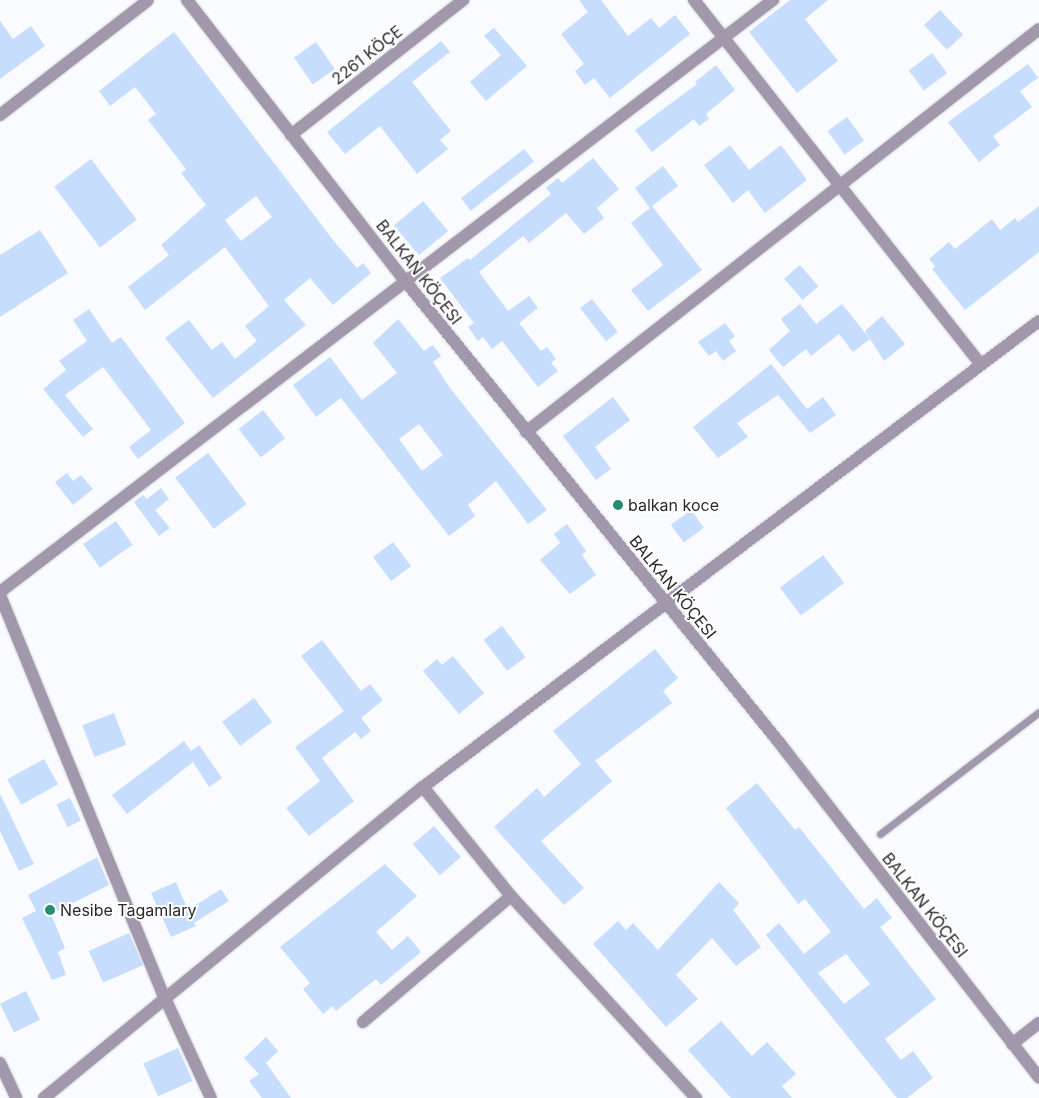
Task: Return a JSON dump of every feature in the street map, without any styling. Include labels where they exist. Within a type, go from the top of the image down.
[{"type":"street","points":[[0,115],[148,0]]},
{"type":"street","name":"BALKAN KÖÇESI","points":[[187,0],[406,282],[667,606],[778,740],[1039,1078]]},
{"type":"street","name":"2261 KÖÇE","points":[[291,135],[463,0]]},
{"type":"street","points":[[694,0],[981,365]]},
{"type":"street","points":[[211,1098],[164,996],[0,593],[773,0]]},
{"type":"street","points":[[526,432],[1039,29]]},
{"type":"street","points":[[44,1098],[164,996],[423,787],[667,606],[1039,322]]},
{"type":"street","points":[[423,787],[511,896],[696,1098]]},
{"type":"street","points":[[363,1022],[511,896]]},
{"type":"street","points":[[1012,1044],[1039,1023]]},
{"type":"street","points":[[0,1063],[16,1098]]},
{"type":"lane","points":[[880,834],[1039,712]]},
{"type":"building","points":[[579,0],[601,0],[628,36],[651,18],[659,28],[675,15],[690,34],[610,98],[594,78],[585,85],[575,71],[584,64],[561,34],[588,12]]},
{"type":"building","points":[[790,0],[828,0],[805,19],[838,61],[797,93],[749,32]]},
{"type":"building","points":[[940,10],[963,35],[947,50],[924,25]]},
{"type":"building","points":[[0,21],[13,39],[31,26],[45,46],[0,79]]},
{"type":"building","points":[[494,28],[527,66],[486,101],[470,82],[501,55],[484,36]]},
{"type":"building","points":[[174,32],[333,240],[357,268],[363,263],[371,273],[333,305],[310,278],[284,300],[306,325],[213,398],[165,338],[189,320],[212,350],[222,342],[235,359],[257,341],[245,326],[269,306],[225,247],[145,310],[128,287],[169,255],[161,245],[206,205],[181,173],[186,169],[148,120],[156,114],[135,87],[110,106],[99,91]],"holes":[[[256,196],[272,217],[241,241],[225,220]]]},
{"type":"building","points":[[441,41],[450,52],[412,82],[451,131],[440,140],[448,149],[417,174],[380,126],[345,154],[327,132]]},
{"type":"building","points":[[316,42],[335,69],[313,85],[294,57]]},
{"type":"building","points":[[932,53],[947,73],[924,90],[909,70]]},
{"type":"building","points":[[1028,64],[1038,78],[1020,91],[1032,107],[993,136],[1000,145],[979,162],[948,122]]},
{"type":"building","points":[[716,65],[735,90],[706,114],[709,119],[699,126],[694,119],[652,152],[635,130],[697,84],[695,82]]},
{"type":"building","points":[[847,117],[864,140],[845,155],[828,131]]},
{"type":"building","points":[[730,145],[749,170],[781,145],[807,180],[765,213],[748,190],[733,203],[704,165]]},
{"type":"building","points":[[524,149],[534,162],[471,211],[461,198]]},
{"type":"building","points":[[593,158],[619,189],[597,208],[604,218],[584,234],[566,213],[529,243],[523,236],[479,272],[508,311],[529,296],[538,308],[519,323],[541,351],[547,347],[556,359],[551,363],[558,371],[538,387],[502,341],[492,349],[483,337],[478,341],[468,327],[474,323],[440,278],[468,258],[470,260],[551,194],[546,188],[558,178],[562,183]]},
{"type":"building","points":[[91,159],[137,220],[100,247],[54,187]]},
{"type":"building","points":[[663,166],[678,186],[652,206],[702,270],[648,311],[631,290],[663,265],[631,223],[650,208],[635,188]]},
{"type":"building","points":[[423,201],[448,231],[419,255],[394,225]]},
{"type":"building","points":[[1039,206],[1039,252],[965,310],[932,269],[935,266],[929,259],[949,242],[955,249],[992,219],[1000,230],[1015,218],[1018,222]]},
{"type":"building","points":[[40,230],[68,273],[0,317],[0,255]]},
{"type":"building","points":[[800,265],[818,286],[803,300],[784,279]]},
{"type":"building","points":[[592,299],[618,332],[606,341],[580,308]]},
{"type":"building","points":[[800,304],[816,324],[842,304],[870,339],[853,352],[839,334],[811,356],[806,349],[783,367],[769,350],[790,331],[781,319]]},
{"type":"building","points":[[89,309],[112,343],[121,337],[185,423],[138,459],[129,447],[151,430],[103,367],[65,395],[93,429],[83,437],[43,389],[66,370],[59,361],[87,341],[73,320]]},
{"type":"building","points":[[882,316],[905,344],[884,361],[865,331]]},
{"type":"building","points":[[398,319],[424,351],[433,345],[441,356],[433,362],[450,388],[547,510],[528,524],[496,481],[468,505],[475,516],[449,536],[341,398],[316,417],[293,385],[330,357],[362,400],[397,373],[373,343]],"holes":[[[419,424],[443,455],[422,471],[399,439]]]},
{"type":"building","points":[[725,323],[735,336],[729,341],[736,351],[723,361],[716,351],[709,356],[698,342]]},
{"type":"building","points":[[771,364],[807,409],[823,397],[836,415],[810,433],[778,395],[737,423],[748,437],[718,458],[693,427]]},
{"type":"building","points":[[613,397],[630,420],[595,447],[611,469],[596,480],[563,436]]},
{"type":"building","points":[[263,410],[285,438],[261,457],[239,429]]},
{"type":"building","points":[[208,453],[247,504],[214,529],[175,478]]},
{"type":"building","points":[[67,473],[73,481],[81,475],[93,489],[73,505],[55,482]]},
{"type":"building","points":[[161,488],[169,499],[155,510],[170,528],[159,536],[134,502],[143,495],[147,499]]},
{"type":"building","points":[[691,510],[704,528],[684,542],[671,525]]},
{"type":"building","points":[[116,521],[133,545],[100,568],[83,544]]},
{"type":"building","points":[[567,524],[586,551],[582,555],[596,575],[570,594],[540,560],[560,543],[554,534]]},
{"type":"building","points":[[393,542],[411,566],[391,581],[373,557]]},
{"type":"building","points":[[823,555],[844,583],[801,615],[780,587]]},
{"type":"building","points":[[502,626],[525,657],[507,671],[484,640]]},
{"type":"building","points":[[322,640],[361,691],[370,684],[383,700],[361,718],[371,731],[361,739],[355,732],[322,758],[354,801],[309,836],[286,808],[320,781],[295,747],[344,711],[301,656]]},
{"type":"building","points":[[655,649],[678,678],[663,691],[672,703],[595,761],[612,781],[541,841],[584,888],[564,905],[494,827],[537,788],[544,797],[581,764],[553,731]]},
{"type":"building","points":[[453,656],[484,693],[459,714],[423,671],[437,659],[442,665]]},
{"type":"building","points":[[254,698],[272,722],[240,746],[222,722]]},
{"type":"building","points":[[114,713],[126,745],[94,757],[82,725]]},
{"type":"building","points":[[184,741],[191,751],[199,745],[222,778],[209,787],[193,762],[127,814],[112,795]]},
{"type":"building","points":[[44,759],[58,784],[21,805],[7,779]]},
{"type":"building","points":[[757,783],[795,830],[799,827],[864,909],[877,898],[892,918],[880,927],[936,999],[885,1039],[901,1060],[913,1051],[933,1078],[907,1098],[897,1098],[766,935],[779,923],[804,954],[831,932],[805,899],[798,904],[726,808]],"holes":[[[846,954],[870,984],[844,1004],[818,973]]]},
{"type":"building","points":[[0,794],[34,864],[19,871],[0,831]]},
{"type":"building","points":[[70,798],[81,820],[67,827],[57,805]]},
{"type":"building","points":[[434,826],[461,857],[440,875],[413,844]]},
{"type":"building","points":[[97,857],[109,885],[51,914],[65,948],[58,952],[66,975],[52,980],[22,918],[36,911],[28,895]]},
{"type":"building","points":[[385,864],[417,896],[376,932],[392,950],[408,936],[421,952],[381,985],[376,979],[336,1011],[332,1006],[323,1014],[303,989],[310,983],[280,947]]},
{"type":"building","points":[[176,882],[188,910],[221,889],[229,901],[194,923],[196,926],[171,937],[151,893]]},
{"type":"building","points":[[719,882],[739,903],[733,910],[761,947],[736,966],[712,938],[676,975],[698,999],[666,1027],[593,944],[618,921],[626,930],[633,923],[658,950]]},
{"type":"building","points":[[129,933],[143,965],[103,983],[89,951]]},
{"type":"building","points":[[26,991],[40,1020],[14,1032],[0,1004]]},
{"type":"building","points":[[721,1021],[752,1056],[767,1042],[796,1074],[782,1086],[792,1098],[731,1098],[688,1050]]},
{"type":"building","points":[[266,1037],[278,1051],[266,1063],[291,1098],[262,1098],[249,1081],[259,1074],[244,1058]]},
{"type":"building","points":[[178,1048],[193,1081],[158,1096],[143,1063]]},
{"type":"place","name":"balkan koce","points":[[618,505]]},
{"type":"place","name":"Nesibe Tagamlary","points":[[50,910]]}]
